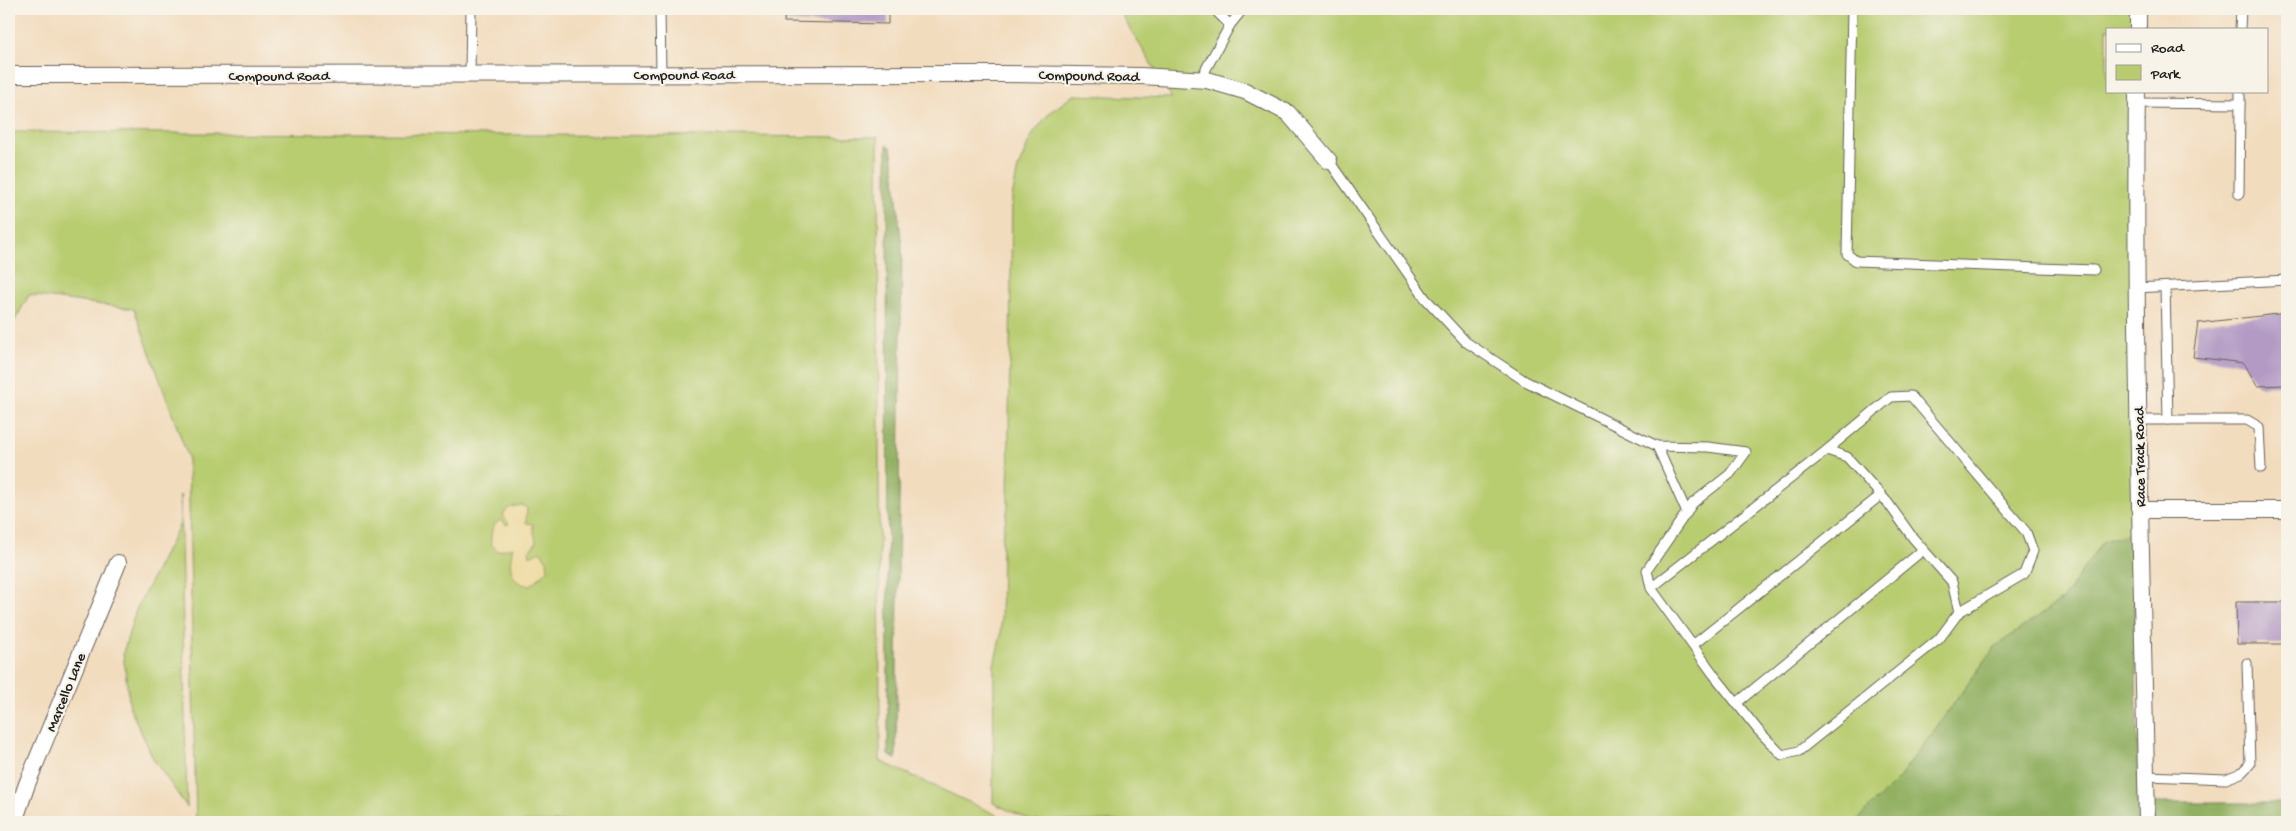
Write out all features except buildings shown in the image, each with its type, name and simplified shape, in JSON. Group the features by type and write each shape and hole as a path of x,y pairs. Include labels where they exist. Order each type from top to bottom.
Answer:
{"street":[{"path":"2138,9 2138,28"},
{"name":"Compound Road","path":"9,75 1002,74 1141,76 1200,80 1245,90 1288,113 1330,161"},
{"name":"Race Track Road","path":"2137,97 2137,420 2147,822"},
{"path":"2140,510 2287,510"},
{"name":"Marcello Lane","path":"14,822 27,784 118,563"}],"lane":[{"path":"470,74 471,9"},
{"path":"660,9 661,74"},
{"path":"1214,9 1230,25"},
{"path":"1200,80 1230,25 1243,9"},
{"path":"1852,9 1847,254 1856,261 2094,270"},
{"path":"2240,28 2241,9"},
{"path":"2239,194 2240,92"},
{"path":"2137,97 2240,104"},
{"path":"1330,161 1425,298 1466,342 1525,381 1658,446 1708,446 1746,452 1730,474 1693,503 1647,570 1651,588 1758,730 1782,755 1799,751 1939,639 1959,612 2024,574 2033,551 2026,532 1911,396 1891,397 1827,450 1651,588"},
{"path":"2136,288 2287,280"},
{"path":"2165,287 2168,420"},
{"path":"2137,420 2247,420 2259,427 2260,468"},
{"path":"1658,446 1687,512"},
{"path":"1827,450 1847,457 1881,495 1923,550 1952,582 1959,612"},
{"path":"1693,645 1881,495"},
{"path":"1738,702 1923,550"},
{"path":"2146,776 2226,779 2242,773 2250,764 2247,663"}],"green space":[{"path":"1118,9 2138,9 2137,28 2106,28 2106,92 2137,92 2133,532 2102,542 2063,599 1995,647 1900,777 1855,822 1032,821 993,803 994,665 1001,635 1002,538 1008,507 1012,198 1018,168 1031,137 1049,113 1074,95 1172,98"},
{"path":"9,132 878,137 880,761 1012,822 196,822 188,457 134,309 29,295 9,331"},
{"path":"887,145 891,148 893,160 902,245 896,759 888,755"},
{"path":"180,495 187,807 154,760 130,708 123,653 136,610 180,524"},
{"path":"2133,532 2139,803 2287,803 2287,822 1855,822 1900,777 1995,647 2063,599 2102,542"}],"sand":[{"path":"521,505 527,508 526,523 533,524 536,543 529,551 530,556 540,551 547,560 548,570 530,586 517,581 513,576 511,559 513,547 498,551 491,544 491,533 496,524 501,520 506,525 509,524 503,516 504,513 510,508"}]}
